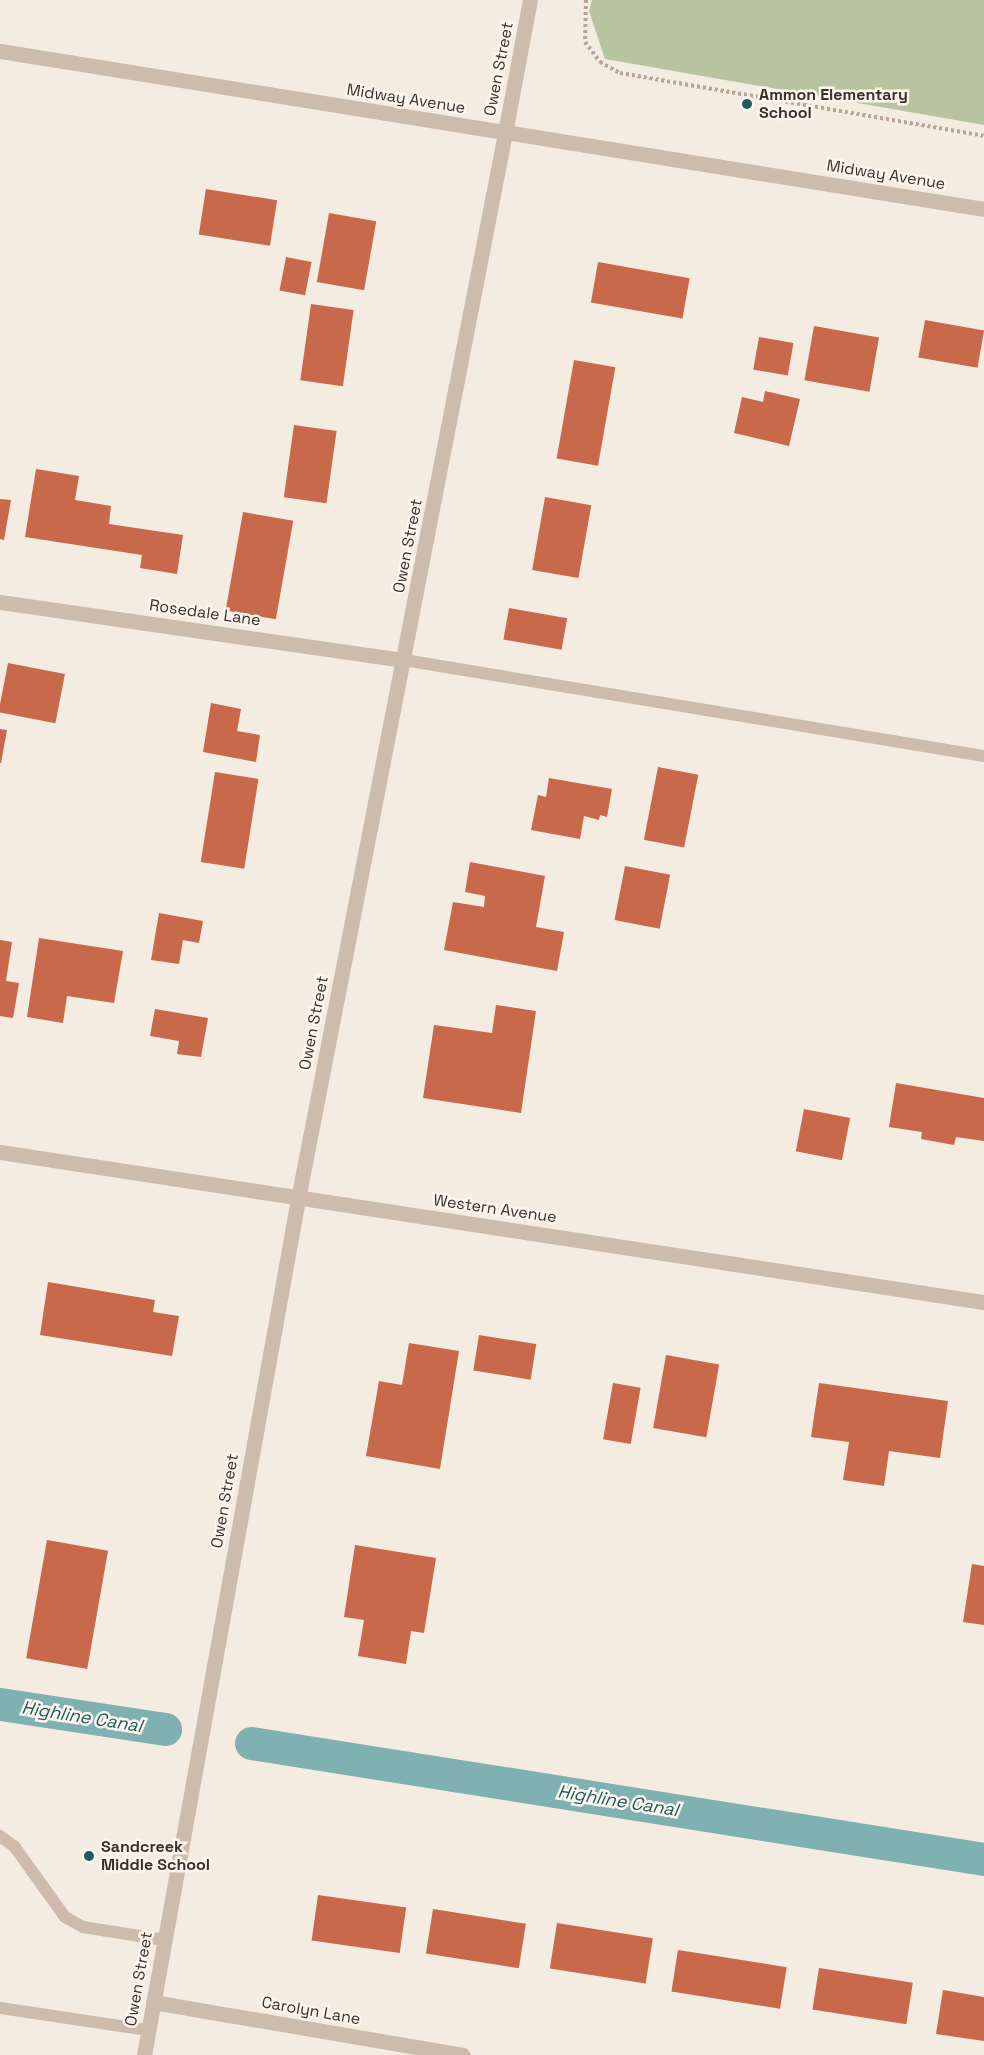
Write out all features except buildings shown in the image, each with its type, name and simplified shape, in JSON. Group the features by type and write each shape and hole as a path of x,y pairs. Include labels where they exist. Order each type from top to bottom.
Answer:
{"street":[{"name":"Owen Street","path":"144,2055 298,1199 530,0"},
{"name":"Midway Avenue","path":"0,51 984,208"},
{"name":"Rosedale Lane","path":"0,602 404,660"},
{"name":"Western Avenue","path":"0,1152 984,1302"},
{"name":"Carolyn Lane","path":"153,2002 463,2055"}],"lane":[{"path":"404,660 984,756"},
{"path":"0,1836 14,1846 65,1917 83,1927 164,1940"},
{"path":"0,2008 148,2030"}],"path":[{"path":"586,0 585,42 600,62 620,73 984,136"}],"green space":[{"path":"592,0 984,0 984,125 605,59 589,11"}],"waterway":[{"name":"Highline Canal","path":"0,1704 165,1729"},
{"name":"Highline Canal","path":"251,1743 984,1859"}],"place":[{"name":"Ammon Elementary School","path":"747,104"},
{"name":"Sandcreek Middle School","path":"89,1856"}]}
